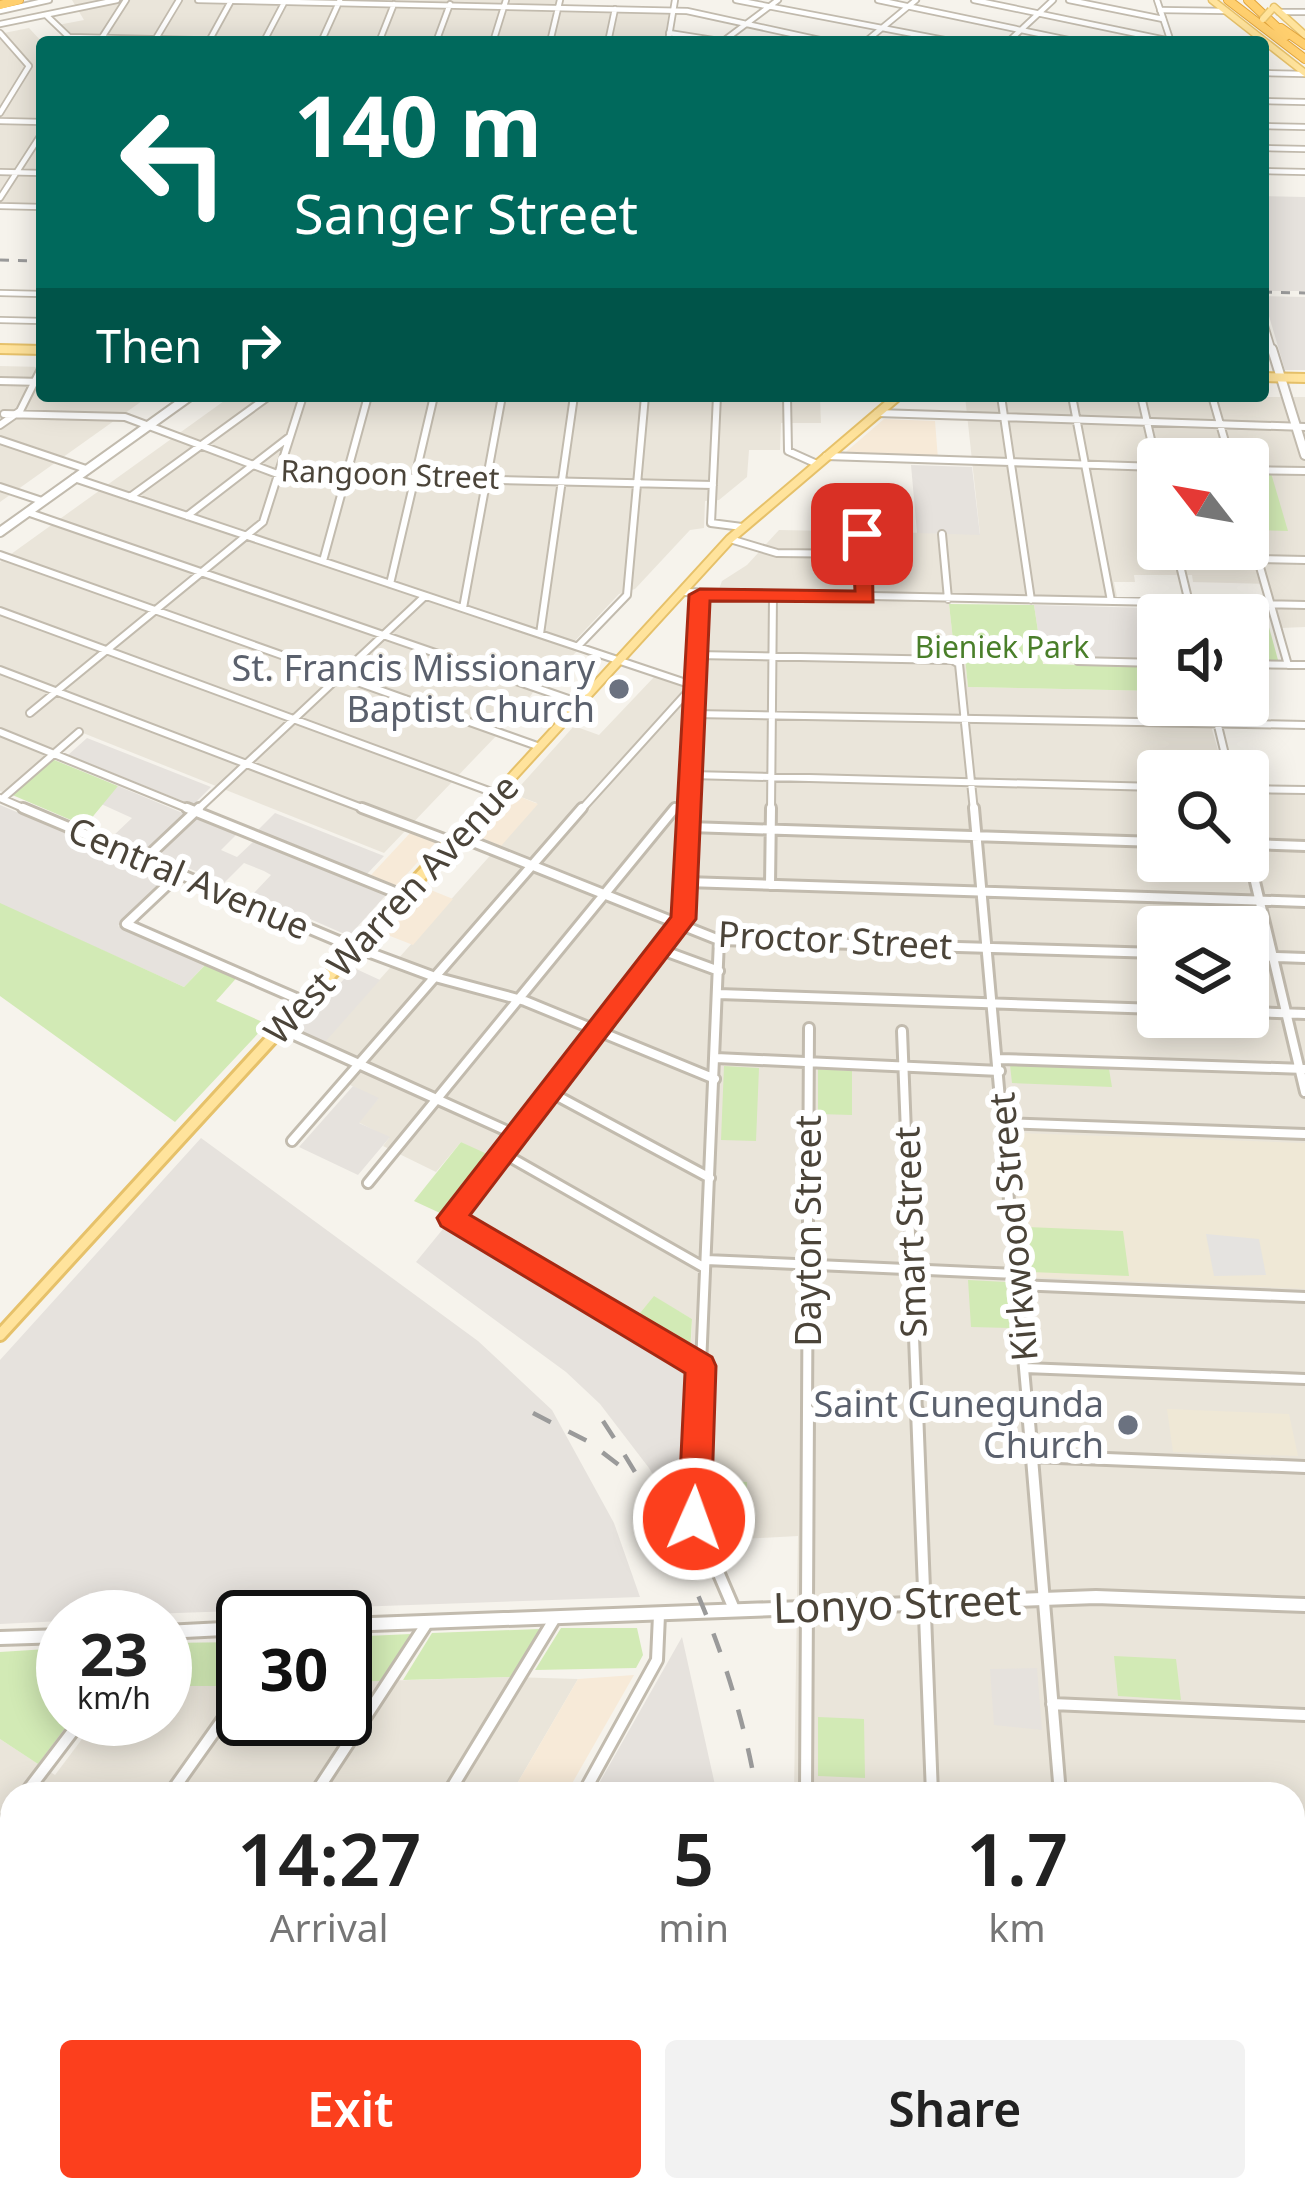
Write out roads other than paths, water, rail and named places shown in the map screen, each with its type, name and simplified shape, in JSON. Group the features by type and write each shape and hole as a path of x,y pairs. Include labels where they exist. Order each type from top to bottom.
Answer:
{"highway":[{"path":"0,7 19,0"},
{"path":"1228,0 1305,52"},
{"path":"1248,0 1305,52"}],"main road":[{"path":"1212,0 1257,36"},
{"path":"1248,36 1276,7 1305,35"},
{"path":"1269,47 1305,74"},
{"path":"0,350 36,350"},
{"path":"1269,377 1305,378"},
{"name":"West Warren Avenue","path":"0,1335 730,539 891,402"}],"street":[{"path":"36,121 0,117 29,66 0,28 117,0"},
{"path":"103,36 126,0"},
{"path":"158,36 179,0"},
{"path":"198,0 505,3 673,11 802,36"},
{"path":"212,36 232,0"},
{"path":"551,36 560,0"},
{"path":"669,36 675,0"},
{"path":"736,0 924,36"},
{"path":"731,36 778,0"},
{"path":"878,0 1050,36"},
{"path":"872,36 916,0"},
{"path":"974,0 1146,36"},
{"path":"1014,36 1053,0"},
{"path":"1069,0 1163,20"},
{"path":"1157,0 1168,36"},
{"path":"0,7 46,1 54,13"},
{"path":"267,36 285,1"},
{"path":"324,36 339,1"},
{"path":"381,36 395,2"},
{"path":"438,36 450,3"},
{"path":"495,36 505,3"},
{"path":"1276,7 1305,12"},
{"path":"609,36 615,9"},
{"path":"1160,10 1226,11"},
{"path":"46,15 64,33 79,36"},
{"path":"882,28 914,36"},
{"path":"669,33 687,36"},
{"path":"1269,73 1305,74"},
{"path":"1269,101 1305,102"},
{"path":"1269,126 1305,127"},
{"path":"36,142 0,202 36,206"},
{"path":"1269,148 1305,149"},
{"path":"1269,171 1305,172"},
{"path":"0,172 36,173"},
{"path":"0,293 36,294"},
{"path":"0,320 36,321"},
{"path":"1269,339 1305,455"},
{"path":"0,381 36,382"},
{"path":"0,425 17,414 36,385"},
{"path":"0,532 181,402"},
{"path":"130,497 261,402"},
{"path":"30,713 262,522 301,402"},
{"path":"323,561 366,402"},
{"path":"390,584 433,402"},
{"path":"463,608 501,402"},
{"path":"540,634 573,402"},
{"path":"578,646 627,595 644,402"},
{"path":"716,402 711,523 742,527"},
{"path":"787,402 788,451 818,464"},
{"path":"1002,402 1030,600"},
{"path":"1073,402 1111,602"},
{"path":"1142,402 1151,438"},
{"path":"1214,402 1224,438"},
{"path":"878,413 1300,427"},
{"name":"Rangoon Street","path":"4,414 125,417 278,475 712,485"},
{"path":"187,516 289,437"},
{"path":"0,440 86,469"},
{"path":"826,456 1137,467"},
{"path":"1269,470 1305,471"},
{"path":"74,478 695,686"},
{"path":"0,487 42,501"},
{"path":"28,512 580,703"},
{"path":"942,533 948,599"},
{"path":"862,534 866,597"},
{"path":"730,539 777,553 863,554"},
{"path":"0,555 539,747"},
{"path":"1269,559 1305,560"},
{"path":"1261,570 1288,665"},
{"path":"682,592 1137,602"},
{"path":"700,595 683,919 452,1218 701,1366"},
{"path":"145,860 425,596"},
{"path":"770,885 773,596"},
{"path":"1270,604 1305,605"},
{"path":"0,611 497,794"},
{"path":"696,655 772,657"},
{"name":"Kirkwood Street","path":"772,657 956,661 999,1058 1059,1782"},
{"path":"1078,662 1137,663"},
{"path":"1269,665 1305,665"},
{"name":"Proctor Street","path":"0,670 532,865 719,940 1137,952"},
{"path":"292,1141 684,691 695,686"},
{"path":"694,714 1137,722"},
{"path":"1269,725 1305,725"},
{"path":"0,732 404,895"},
{"path":"1,799 79,732"},
{"path":"691,775 1137,787"},
{"path":"1269,789 1305,790"},
{"name":"Central Avenue","path":"1,799 356,947 434,977 518,999 715,1079"},
{"path":"368,1184 679,803 690,800"},
{"path":"689,827 1137,841"},
{"path":"1269,847 1305,846"},
{"path":"179,874 126,923 305,1002"},
{"path":"686,882 1305,902"},
{"path":"1256,882 1305,1092"},
{"path":"719,940 694,1519 734,1609"},
{"path":"658,948 719,971"},
{"path":"1269,957 1305,958"},
{"path":"718,994 1137,1008"},
{"path":"1269,1013 1305,1014"},
{"name":"Dayton Street","path":"806,1782 809,1028"},
{"path":"281,1029 514,1135"},
{"name":"Smart Street","path":"902,1030 932,1782"},
{"path":"716,1058 1000,1071"},
{"path":"999,1058 1302,1068"},
{"path":"548,1091 710,1178"},
{"path":"1004,1123 1305,1134"},
{"path":"500,1152 706,1264 911,1269 1305,1297"},
{"path":"1024,1368 1305,1379"},
{"path":"1033,1456 1305,1467"},
{"name":"Lonyo Street","path":"372,1624 658,1615 924,1596 1305,1605"},
{"path":"590,1782 657,1660 658,1615"},
{"path":"455,1782 555,1618"},
{"path":"323,1782 427,1624"},
{"path":"0,1638 36,1637"},
{"path":"1052,1704 1305,1715"},
{"path":"179,1782 216,1729"},
{"path":"34,1782 61,1746"}],"railway":[{"path":"0,260 36,261"},
{"path":"1269,292 1305,293"},
{"path":"533,1413 589,1442 624,1469"},
{"path":"603,1421 656,1509 700,1600 734,1694 755,1782"}],"place":[{"name":"St. Francis Missionary Baptist Church","path":"619,689"},
{"name":"Saint Cunegunda Church","path":"1128,1425"}],"park label":[{"name":"Bieniek Park","path":"1002,648"}]}
